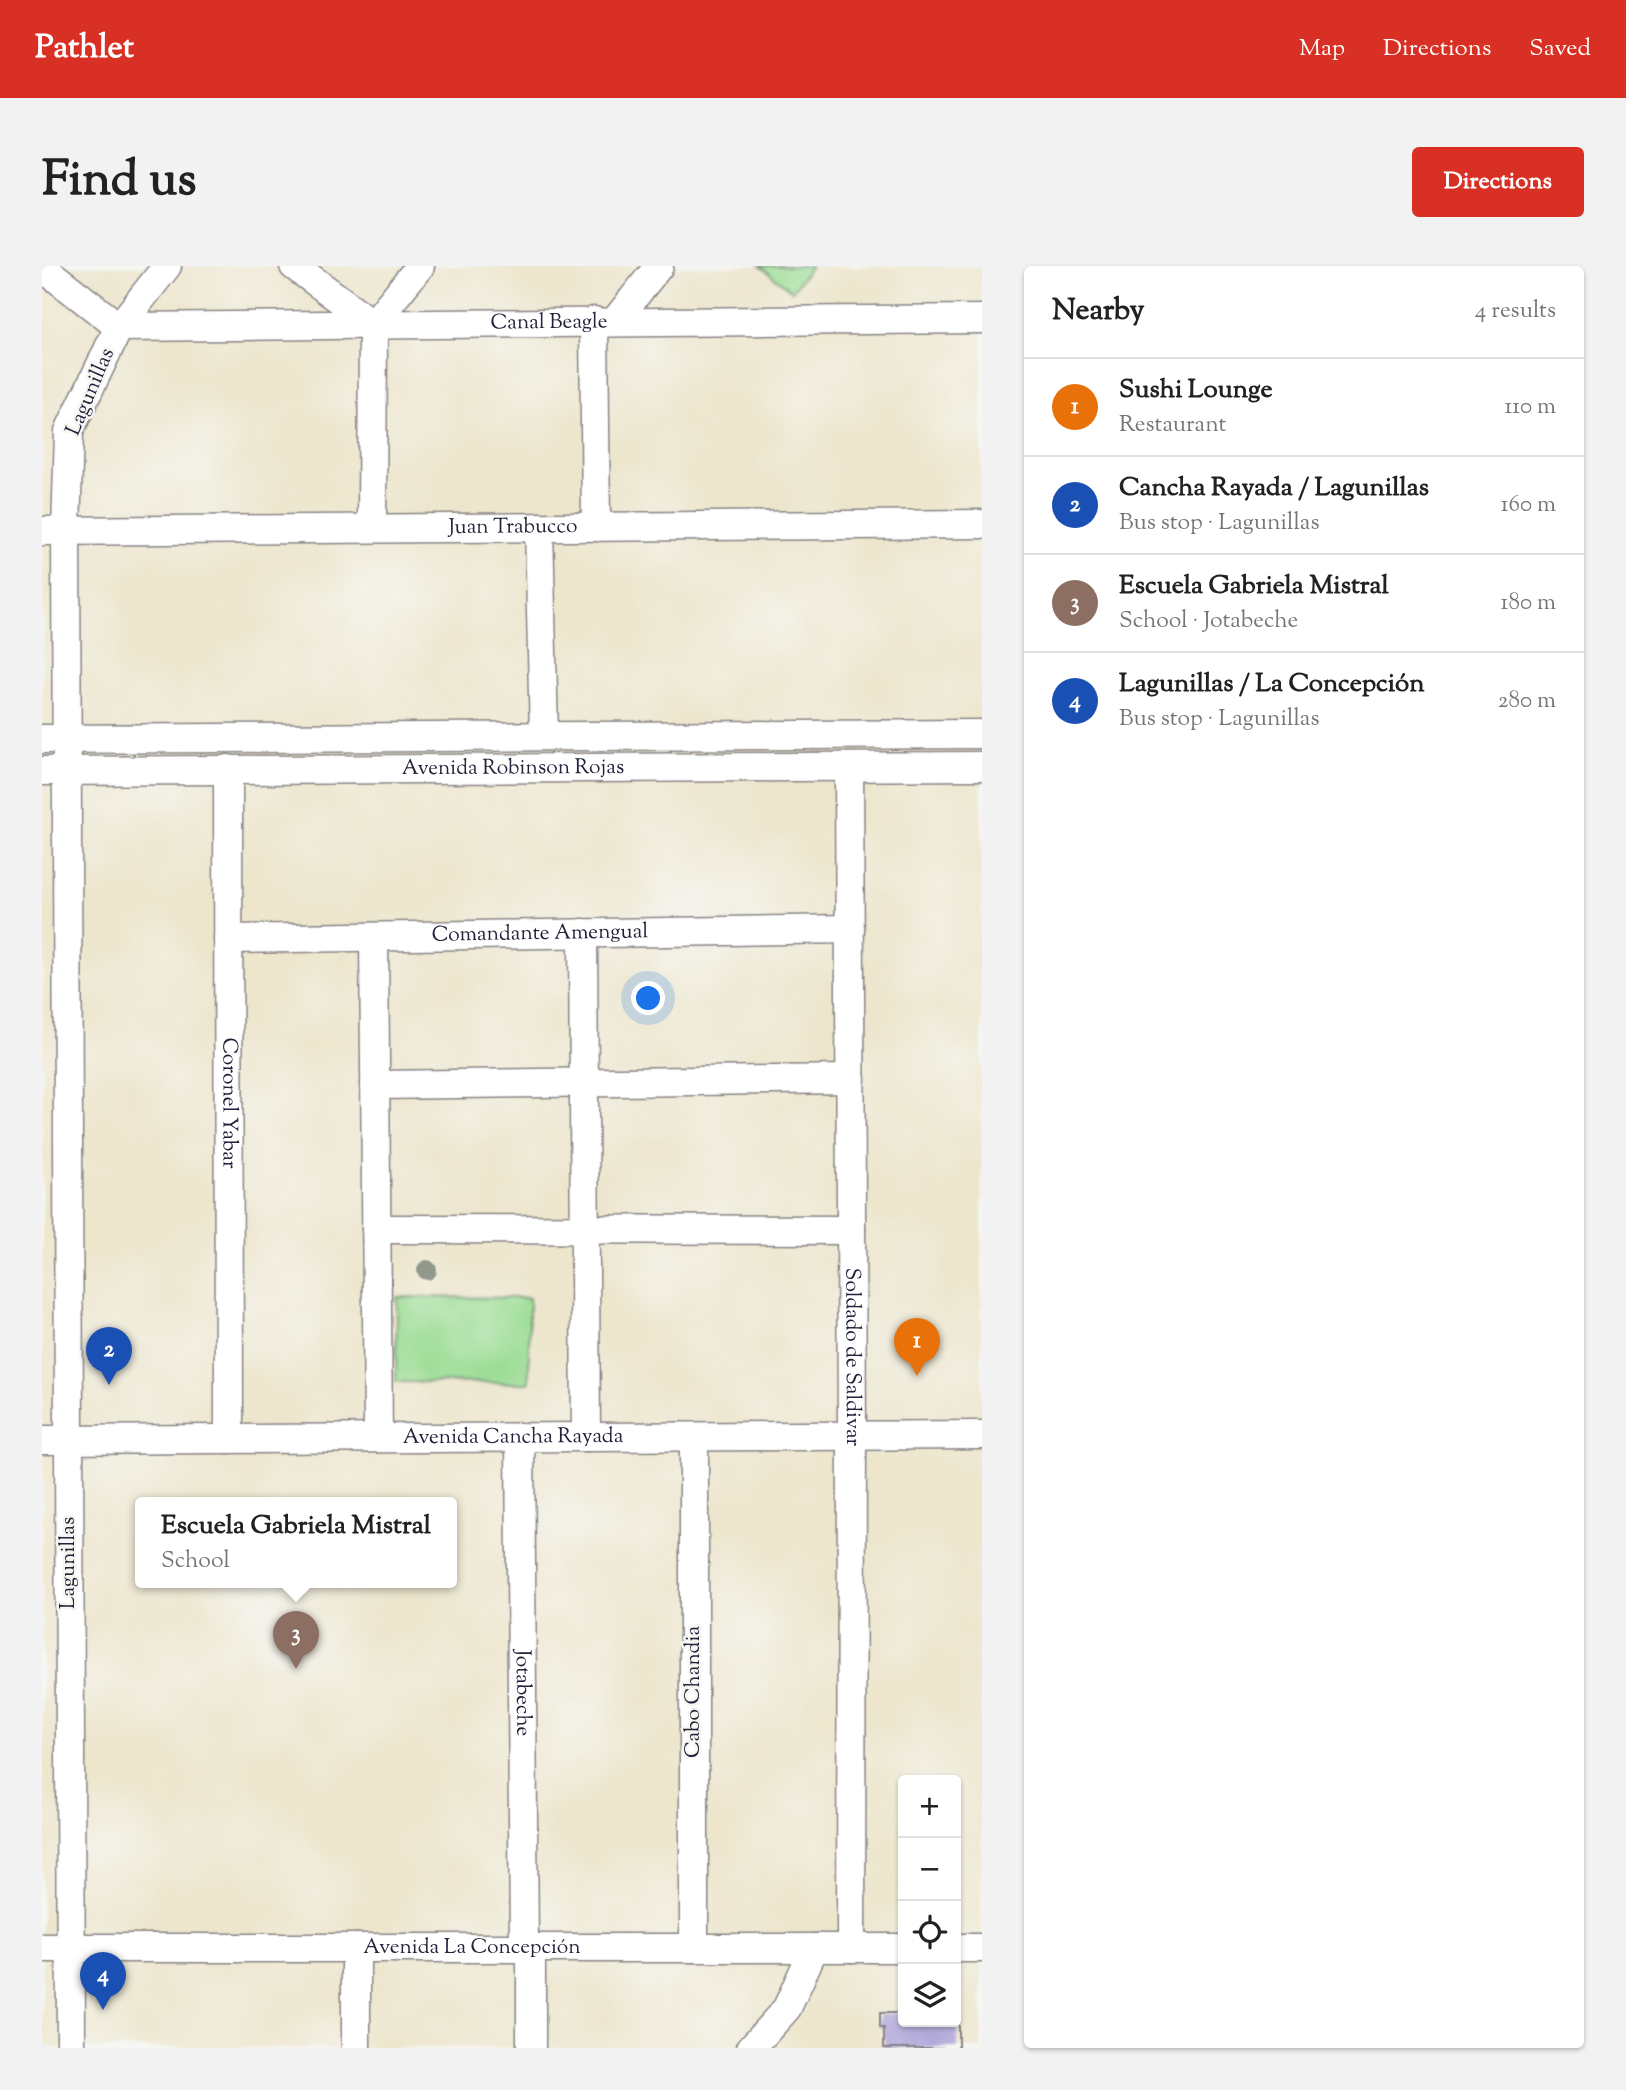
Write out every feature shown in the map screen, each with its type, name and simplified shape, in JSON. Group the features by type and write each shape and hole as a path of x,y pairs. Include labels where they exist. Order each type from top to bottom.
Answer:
{"street":[{"name":"Lagunillas","path":"71,2048 55,1440 54,531 69,431 119,327 167,266"},
{"path":"294,266 373,324"},
{"path":"372,528 373,324 420,266"},
{"path":"596,527 605,321 659,266"},
{"path":"42,267 119,327"},
{"name":"Canal Beagle","path":"119,327 982,319"},
{"name":"Juan Trabucco","path":"54,531 982,524"},
{"path":"539,527 544,736"},
{"name":"Avenida Robinson Rojas","path":"54,738 982,734"},
{"name":"Soldado de Saldivar","path":"849,766 851,1948"},
{"name":"Avenida Robinson Rojas","path":"54,770 982,766"},
{"name":"Coronel Yabar","path":"228,769 229,1439"},
{"name":"Comandante Amengual","path":"228,939 850,929"},
{"path":"583,933 586,1437"},
{"path":"374,937 378,1438"},
{"path":"375,1085 851,1079"},
{"path":"376,1230 851,1230"},
{"name":"Avenida Cancha Rayada","path":"55,1440 982,1435"},
{"name":"Jotabeche","path":"520,1437 527,1948 531,2048"},
{"name":"Cabo Chandia","path":"694,1437 694,1948"},
{"name":"Avenida La Concepción","path":"42,1948 898,1948"},
{"path":"356,1948 356,2048"},
{"path":"751,2048 787,2008 814,1948"},
{"path":"961,1948 982,1948"}],"green space":[{"path":"760,266 811,266 792,291"},
{"path":"397,1297 529,1298 529,1383 396,1382"}],"building":[{"path":"880,2013 898,2013 898,2027 958,2027 958,2048 884,2048 884,2028 880,2028"}],"place":[{"name":"Sushi Lounge","path":"917,1376"},
{"name":"Cancha Rayada / Lagunillas","path":"109,1385"},
{"name":"Escuela Gabriela Mistral","path":"296,1669"},
{"name":"Lagunillas / La Concepción","path":"103,2010"}]}
